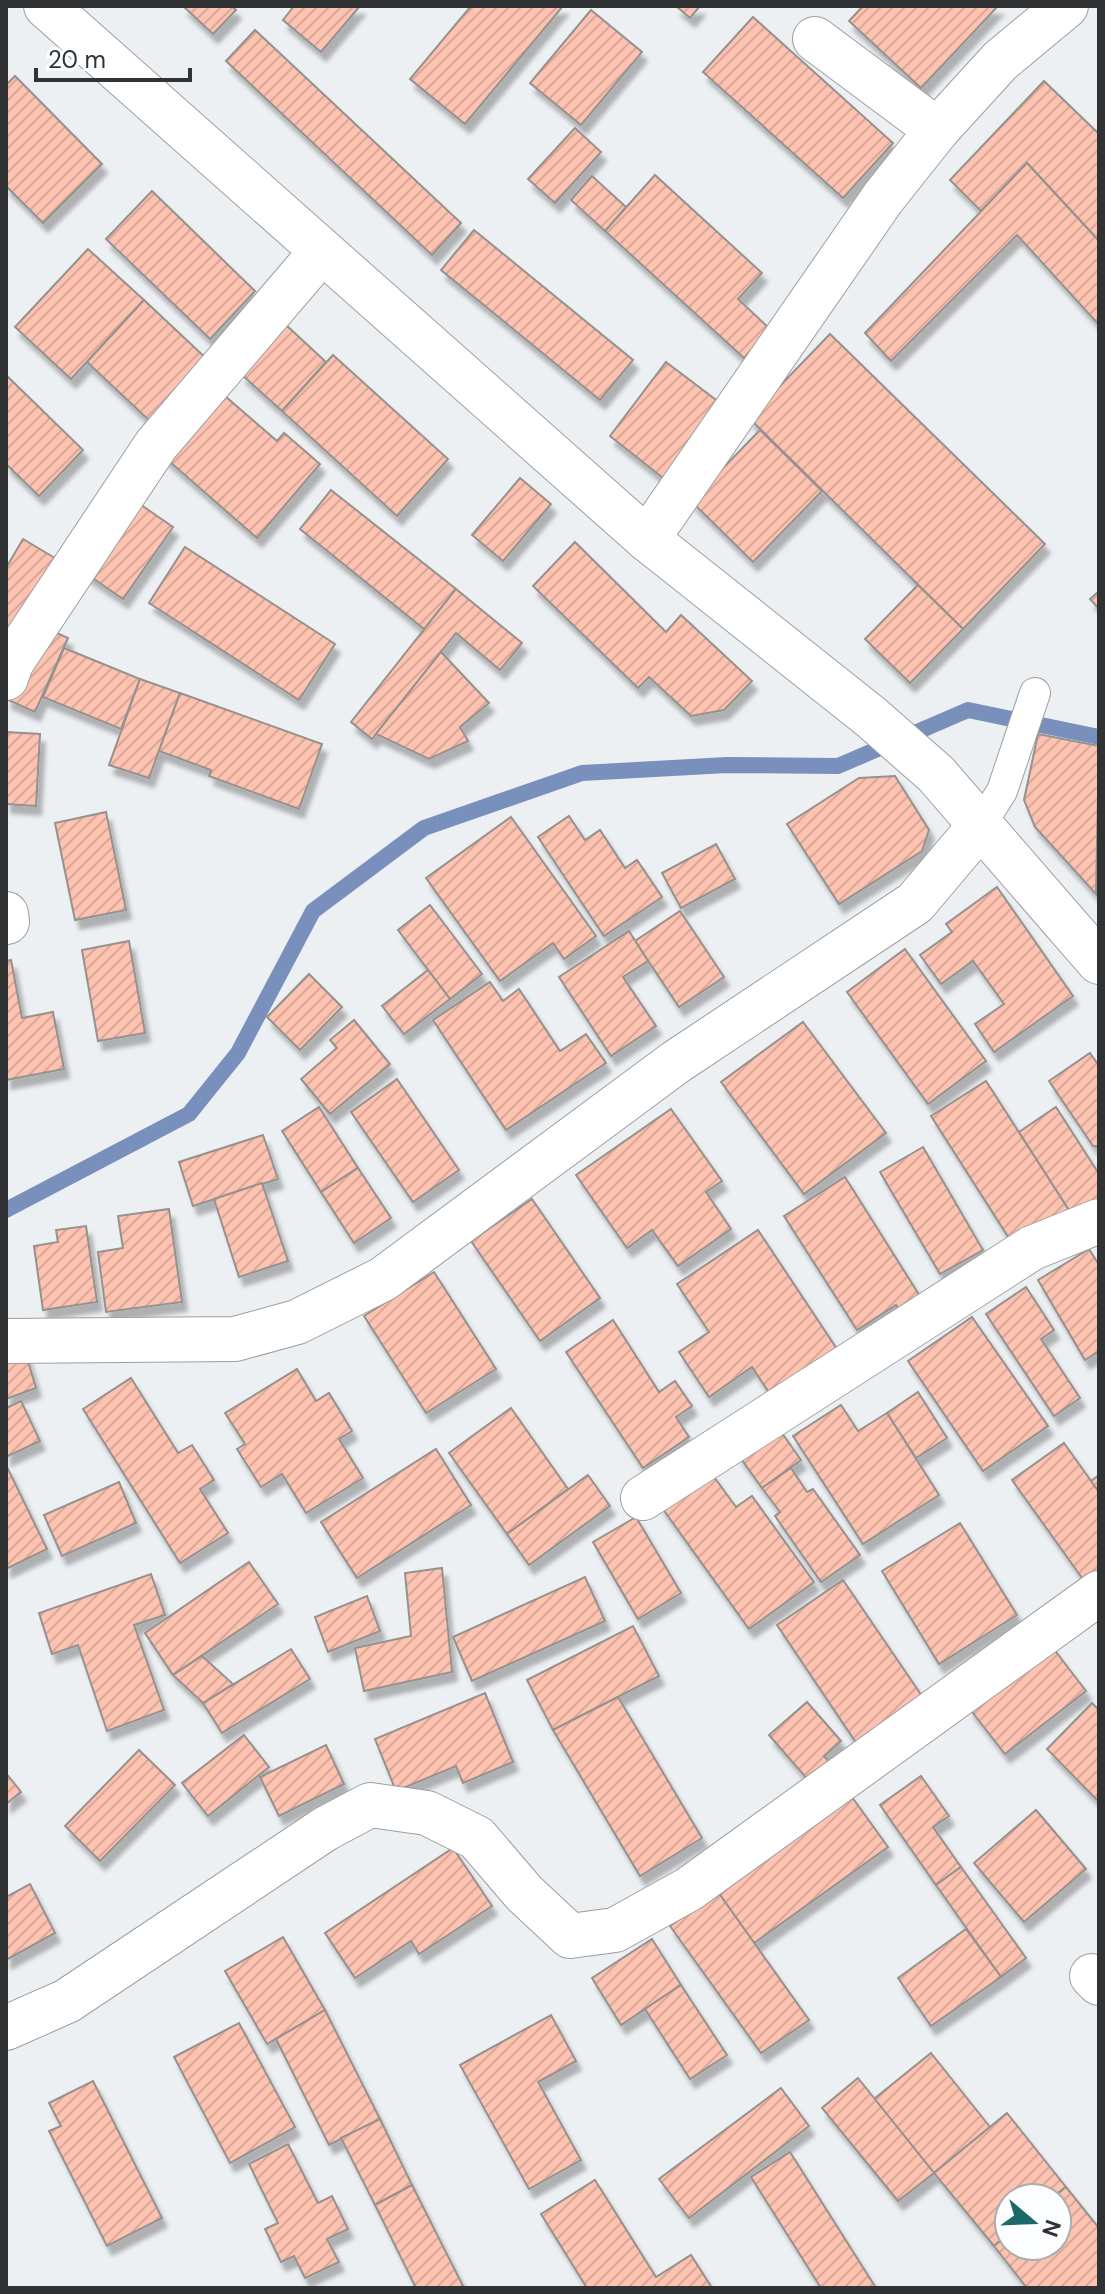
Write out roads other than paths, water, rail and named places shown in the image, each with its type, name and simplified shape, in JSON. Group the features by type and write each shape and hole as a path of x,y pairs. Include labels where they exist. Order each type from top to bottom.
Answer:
{"street":[{"path":"46,6 647,539 871,717 936,774 1095,951"},
{"path":"647,539 883,198 937,130 1000,61 1066,6"},
{"path":"815,39 937,130"},
{"path":"6,678 11,663 49,603 156,445 322,251"},
{"path":"6,1341 235,1339 297,1322 383,1279 676,1062 915,903 980,826"},
{"path":"6,914 7,922"},
{"path":"643,1498 1032,1248 1099,1221"},
{"path":"6,2028 67,2001 325,1829 370,1805 427,1813 477,1838 524,1893 570,1936 615,1930 689,1889 1099,1593"}],"lane":[{"path":"980,826 1002,791 1035,693"}],"waterway":[{"path":"6,1210 189,1114 238,1053 313,911 424,828 582,773 727,765 838,766 968,710 1099,737"}]}
